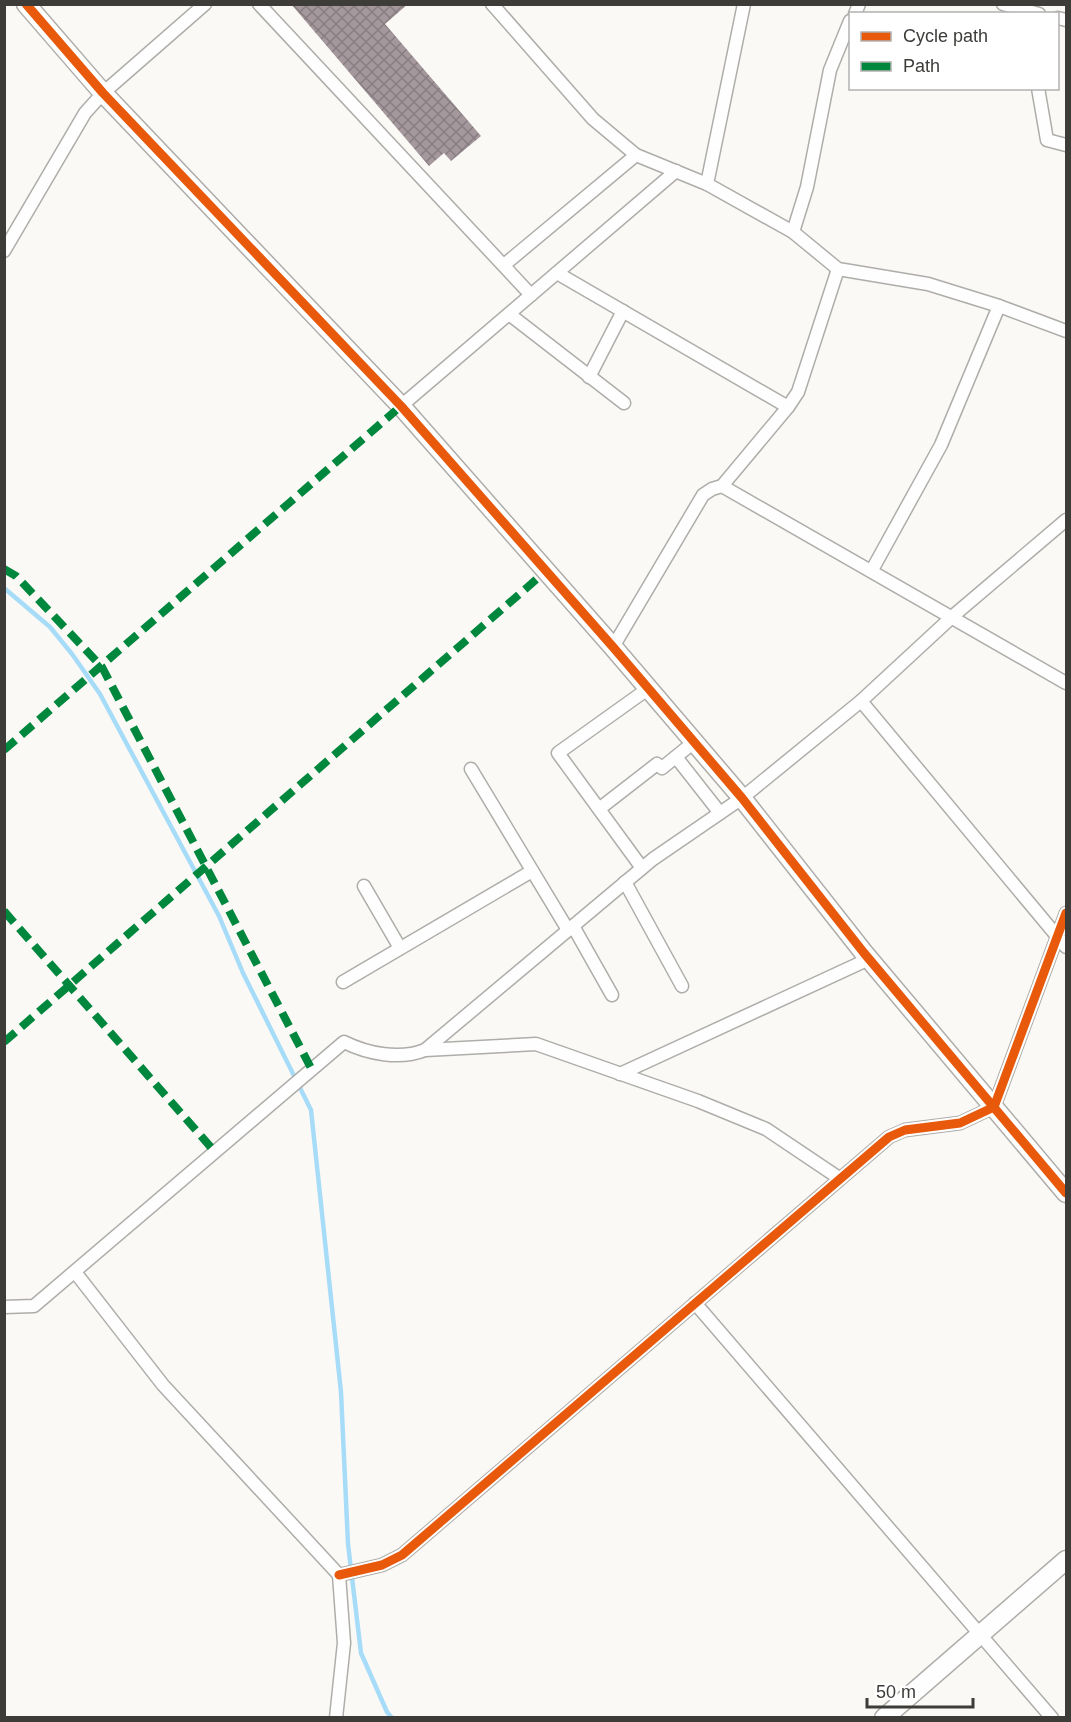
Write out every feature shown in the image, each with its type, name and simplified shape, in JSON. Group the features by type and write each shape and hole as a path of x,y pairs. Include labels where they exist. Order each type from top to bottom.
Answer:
{"street":[{"path":"26,4 103,93 401,406 613,646 742,798 869,959 1066,1193"},
{"path":"4,251 85,113 103,93 205,4"},
{"path":"259,4 531,295"},
{"path":"492,4 592,119 636,155 706,184 792,232 838,269 928,284 999,306 1066,331"},
{"path":"706,184 744,4"},
{"path":"1003,4 1033,12"},
{"path":"792,232 807,187 830,70 849,23"},
{"path":"1038,90 1047,140 1066,145"},
{"path":"504,265 636,155"},
{"path":"401,406 676,171"},
{"path":"613,646 703,495 722,486 798,392 838,269"},
{"path":"557,273 788,407"},
{"path":"872,570 941,445 999,306"},
{"path":"589,376 623,311"},
{"path":"508,314 624,403"},
{"path":"722,486 953,616 1066,683"},
{"path":"4,1307 34,1306 344,1042 357,1048 392,1055 415,1054 425,1050 642,868 742,798 861,701 953,616 1066,520"},
{"path":"642,868 558,753 648,688"},
{"path":"861,701 1066,947"},
{"path":"599,809 657,764 662,768 694,742"},
{"path":"676,757 720,813"},
{"path":"471,769 532,871 571,928 612,995"},
{"path":"343,982 532,871"},
{"path":"625,882 682,986"},
{"path":"364,886 400,948"},
{"path":"341,1575 382,1565 402,1555 889,1137 905,1130 960,1123 994,1107 1066,913"},
{"path":"620,1074 869,959"},
{"path":"425,1050 536,1044 698,1101 766,1129 839,1178"},
{"path":"75,1272 163,1385 341,1575 344,1643 336,1718"},
{"path":"695,1303 1052,1718"},
{"path":"884,1718 1066,1560"}],"building":[{"path":"291,4 408,4 385,24 481,136 451,161 444,153 429,166"}],"waterway":[{"path":"4,588 50,627 100,694 219,916 243,973 311,1110 341,1392 348,1544 361,1653 387,1712 392,1718"}],"marked path":[{"path":"4,750 401,406"},
{"path":"4,569 16,576 102,667 311,1068"},
{"path":"4,1042 546,571"},
{"path":"4,911 215,1152"}],"cycle path":[{"path":"26,4 103,93 401,406 613,647 742,798 864,953 1066,1193"},
{"path":"339,1575 382,1565 402,1555 889,1137 905,1130 960,1123 994,1107 1066,913"}]}
